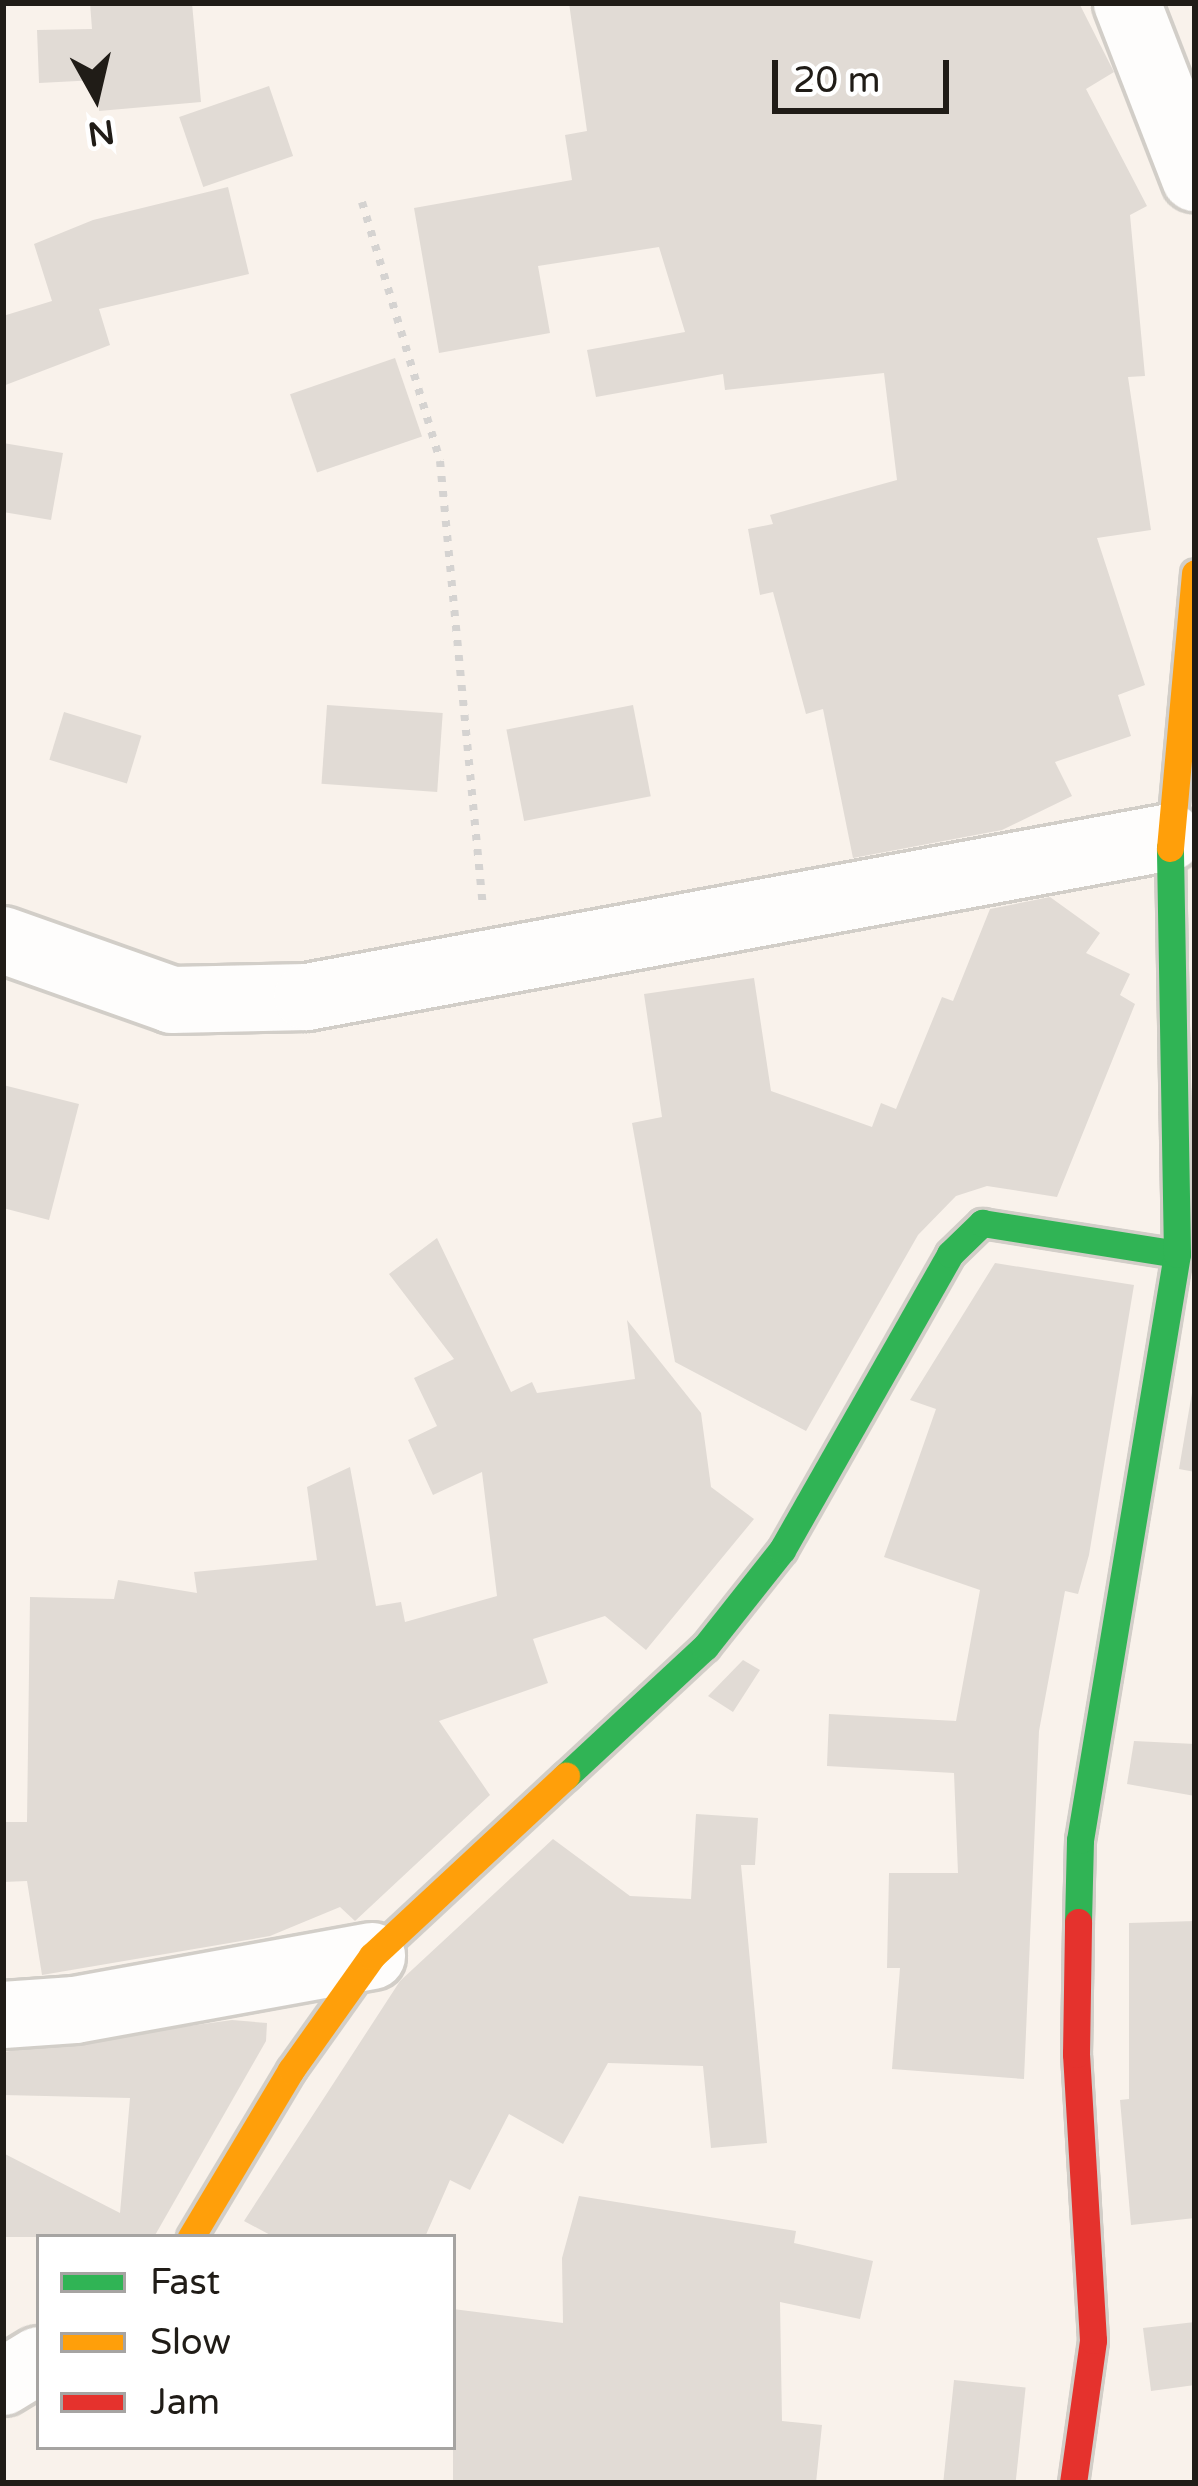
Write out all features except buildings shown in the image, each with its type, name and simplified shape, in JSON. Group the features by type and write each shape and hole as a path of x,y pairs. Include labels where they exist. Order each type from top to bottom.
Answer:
{"street":[{"path":"1127,3 1195,178"},
{"path":"1073,2483 1093,2340 1076,2054 1080,1840 1177,1254 1170,836 1195,573"},
{"path":"3,940 172,1000 308,997 1170,836"},
{"path":"193,2234 291,2070 372,1956 704,1647 782,1550 950,1254 982,1223 1177,1254"},
{"path":"3,2014 75,2010 372,1956"},
{"path":"3,2382 36,2362"}],"path":[{"path":"362,202 440,461 488,960"}],"traffic: fast":[{"path":"1078,1922 1080,1840 1177,1254 1170,848"},
{"path":"566,1776 705,1647 782,1550 950,1254 982,1223 1177,1254"}],"traffic: slow":[{"path":"1170,848 1195,573"},
{"path":"193,2234 291,2070 372,1956 566,1776"}],"traffic: jam":[{"path":"1073,2483 1093,2340 1076,2054 1078,1922"}]}
